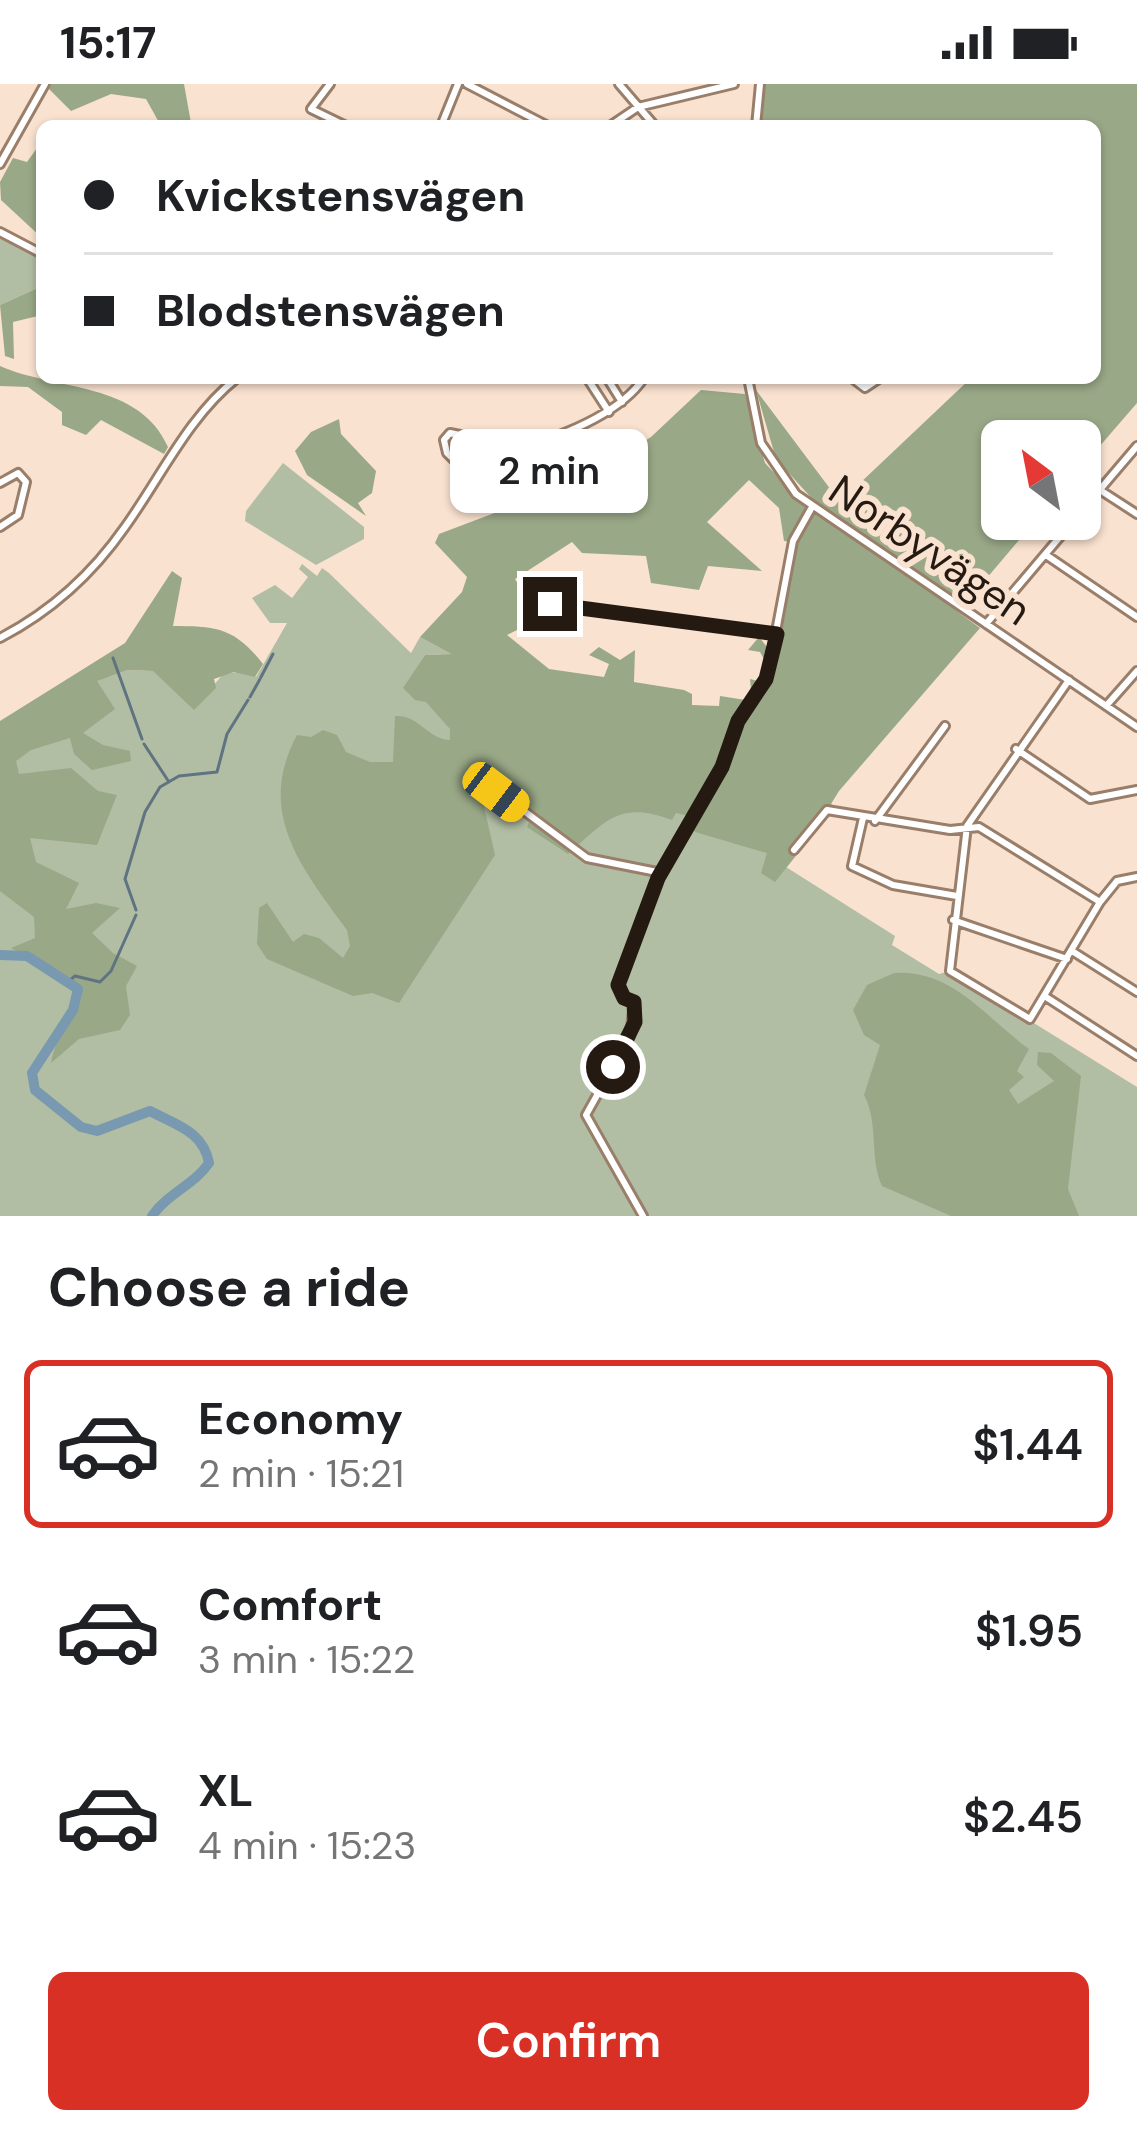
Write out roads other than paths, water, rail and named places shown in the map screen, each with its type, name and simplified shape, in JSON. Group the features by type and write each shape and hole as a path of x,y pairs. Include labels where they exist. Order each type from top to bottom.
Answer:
{"street":[{"path":"0,164 45,84"},
{"path":"330,84 311,109 334,120"},
{"path":"444,120 458,84"},
{"path":"467,84 536,120"},
{"path":"619,84 650,120"},
{"path":"618,120 638,106 734,84"},
{"path":"757,120 760,84"},
{"path":"0,232 36,251"},
{"path":"0,638 57,601 89,570 122,532 192,426 231,384"},
{"path":"590,384 609,412"},
{"path":"611,384 622,402"},
{"path":"476,459 455,433 444,440 446,454 458,464 476,459 566,434 609,412 638,384"},
{"name":"Norbyvägen","path":"749,384 760,442 782,479 812,507 1137,727"},
{"path":"1101,488 1137,446"},
{"path":"0,482 18,472 26,482 18,514 0,526"},
{"path":"1101,490 1137,514"},
{"path":"643,1216 586,1115 635,1022 634,1002 624,998 618,985 662,873 722,767 738,721 766,679 793,541 812,507"},
{"path":"986,624 1057,540"},
{"path":"1045,554 1137,617"},
{"path":"580,608 569,624 552,625 542,615 550,604 777,634"},
{"path":"1106,706 1137,671"},
{"path":"1069,680 1016,749 967,826 950,971 1030,1019 1100,902 1117,881 1137,878"},
{"path":"875,821 946,726"},
{"path":"1016,749 1090,799 1137,790"},
{"path":"476,775 586,858 662,873"},
{"path":"794,850 827,810 950,830 979,827 1100,902"},
{"path":"863,818 852,866 892,885 957,896"},
{"path":"953,920 1070,955 1137,992"},
{"path":"1046,998 1137,1056"}],"waterway":[{"path":"261,677 273,654"},
{"path":"113,658 142,739"},
{"path":"250,697 260,679"},
{"path":"136,910 125,879 145,812 160,787 179,776 217,772 227,734 248,700"},
{"path":"144,744 169,782"},
{"path":"69,981 75,976 100,982 111,971 136,915"},
{"path":"0,955 27,956 78,989 73,1010 32,1073 35,1090 81,1127 97,1131 150,1111 201,1143 209,1163 152,1216"}]}
